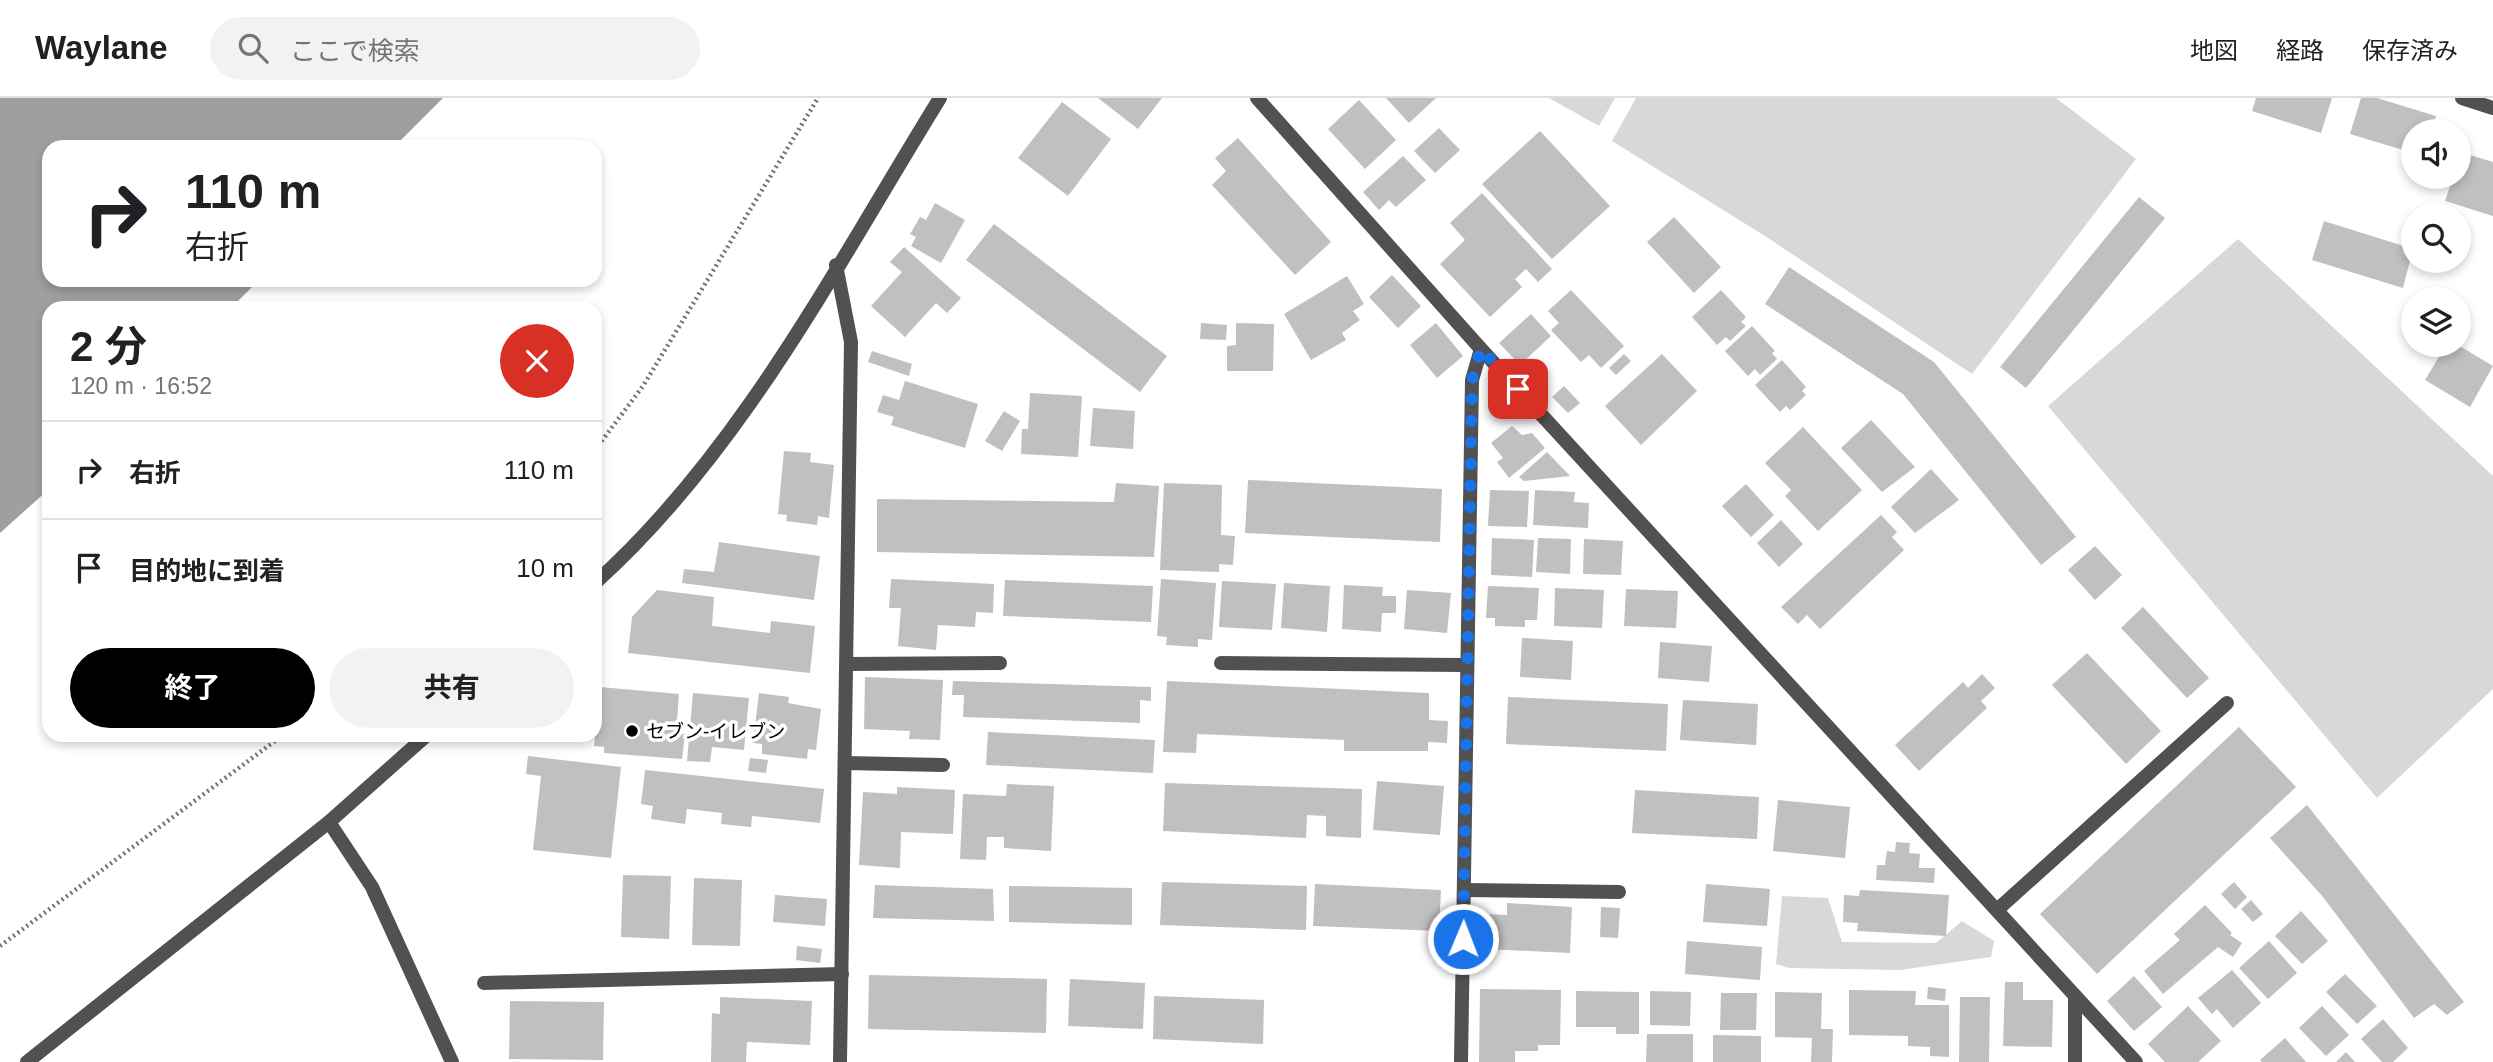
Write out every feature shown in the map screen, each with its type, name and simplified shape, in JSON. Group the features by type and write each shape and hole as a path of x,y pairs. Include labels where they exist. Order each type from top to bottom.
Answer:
{"street":[{"path":"602,575 706,464 779,361 940,98"},
{"path":"1257,98 1481,349 2136,1062"},
{"path":"2463,98 2493,107"},
{"path":"836,265 851,342 840,1062"},
{"path":"1461,1062 1465,665 1472,380 1481,349"},
{"path":"846,664 1000,663"},
{"path":"1221,663 1465,665"},
{"path":"1997,910 2227,703"},
{"path":"27,1062 329,821 419,742"},
{"path":"845,763 943,765"},
{"path":"329,821 372,887 452,1062"},
{"path":"1464,890 1619,892"},
{"path":"484,983 842,974"},
{"path":"2075,996 2075,1062"}],"path":[{"path":"602,441 643,386 818,98"},
{"path":"0,946 275,742"}],"shaded area":[{"path":"0,98 443,98 401,140 42,140 42,287 252,287 238,301 42,301 42,495 0,533"},
{"path":"1549,98 1615,98 1599,126"},
{"path":"1636,98 2056,98 2136,159 1972,374 1765,236 1612,141"},
{"path":"2238,239 2493,476 2493,689 2377,798 2048,406"},
{"path":"1782,896 1828,898 1842,942 1936,943 1962,921 1994,941 1991,957 1900,970 1789,968 1776,964"}],"building":[{"path":"1098,98 1162,98 1138,129"},
{"path":"1386,98 1436,98 1409,123"},
{"path":"2256,98 2332,98 2321,133 2252,111"},
{"path":"2361,98 2377,98 2436,116 2435,119 2401,119 2401,149 2350,134"},
{"path":"1359,100 1396,140 1365,169 1328,129"},
{"path":"1062,102 1111,139 1068,196 1018,158"},
{"path":"1439,128 1460,150 1435,173 1414,151"},
{"path":"1540,131 1610,206 1552,259 1482,184"},
{"path":"1238,138 1331,242 1295,275 1212,185 1226,171 1215,158"},
{"path":"2471,155 2493,162 2493,216 2471,209 2471,203 2445,201 2449,189 2471,189"},
{"path":"1403,156 1426,180 1396,207 1389,200 1379,210 1363,192"},
{"path":"1482,193 1552,269 1538,282 1526,269 1515,279 1522,287 1490,317 1440,264 1465,240 1450,223"},
{"path":"2139,197 2165,218 2026,388 2000,367"},
{"path":"935,203 965,220 941,263 911,246 916,237 910,234 920,217 926,220"},
{"path":"1674,217 1721,267 1694,293 1647,242"},
{"path":"2324,221 2401,245 2401,273 2407,273 2401,287 2312,260"},
{"path":"994,224 1167,356 1140,392 966,260"},
{"path":"904,247 961,298 947,313 936,303 905,337 871,306 902,272 890,262"},
{"path":"1789,267 1934,362 2076,537 2041,565 1903,394 1765,304"},
{"path":"1392,275 1421,306 1398,328 1369,297"},
{"path":"1347,276 1364,304 1353,311 1360,320 1342,333 1346,340 1311,360 1284,314"},
{"path":"1571,290 1624,346 1601,368 1589,355 1581,362 1551,330 1559,323 1548,311"},
{"path":"1721,290 1746,317 1741,322 1746,326 1730,341 1726,337 1717,345 1692,317"},
{"path":"1531,314 1551,336 1520,365 1499,343"},
{"path":"1201,323 1227,325 1226,340 1200,339"},
{"path":"1236,323 1274,324 1273,371 1227,371 1227,346 1236,345"},
{"path":"1436,323 1463,356 1437,378 1410,345"},
{"path":"1752,326 1775,351 1772,353 1777,359 1760,375 1755,369 1748,376 1725,351"},
{"path":"872,351 912,364 909,376 868,362"},
{"path":"2471,353 2493,366 2470,407 2425,380 2439,357 2471,357"},
{"path":"1624,354 1631,361 1616,375 1609,368"},
{"path":"1662,354 1697,391 1641,445 1605,406"},
{"path":"1782,360 1806,387 1802,391 1806,395 1790,410 1786,406 1780,412 1755,385"},
{"path":"905,381 978,404 965,448 891,425 894,417 877,412 883,395 899,400"},
{"path":"1564,386 1580,403 1568,413 1552,397"},
{"path":"1030,393 1082,396 1078,457 1021,454 1022,429 1028,429"},
{"path":"1093,408 1135,411 1133,449 1090,446"},
{"path":"1004,411 1020,421 1002,451 985,441"},
{"path":"1871,420 1915,467 1882,492 1841,448"},
{"path":"1512,426 1522,435 1532,433 1545,448 1509,478 1497,462 1503,458 1491,443"},
{"path":"1803,427 1862,490 1818,531 1785,496 1791,490 1765,463"},
{"path":"784,451 811,453 810,462 834,465 829,518 818,516 817,525 786,521 787,515 778,514"},
{"path":"1547,452 1570,476 1524,481 1519,477"},
{"path":"1931,469 1959,500 1915,533 1891,507"},
{"path":"1248,480 1442,489 1440,542 1245,533"},
{"path":"1116,483 1159,486 1154,557 877,552 877,499 1114,502"},
{"path":"1164,483 1222,485 1221,535 1235,536 1233,565 1219,564 1219,572 1160,570"},
{"path":"1746,484 1774,515 1751,537 1722,506"},
{"path":"1490,490 1529,491 1527,527 1488,526"},
{"path":"1535,490 1575,492 1574,502 1589,503 1588,528 1533,525"},
{"path":"1881,515 1897,532 1892,537 1904,550 1820,629 1807,615 1798,624 1781,607"},
{"path":"1781,520 1803,544 1779,567 1757,543"},
{"path":"1492,538 1534,540 1532,577 1491,575"},
{"path":"1538,538 1571,539 1570,574 1536,572"},
{"path":"1584,539 1623,541 1621,575 1583,574"},
{"path":"719,542 820,556 814,600 682,583 684,569 714,572"},
{"path":"2095,546 2122,575 2095,600 2068,570"},
{"path":"891,579 994,584 993,613 976,612 975,627 938,625 936,650 898,646 901,608 889,608"},
{"path":"1161,579 1216,583 1212,640 1198,639 1198,647 1166,645 1167,637 1157,636"},
{"path":"1005,580 1153,586 1151,622 1003,616"},
{"path":"1222,581 1276,584 1272,630 1219,627"},
{"path":"1284,583 1330,586 1327,632 1281,628"},
{"path":"1344,585 1383,587 1382,596 1396,596 1396,613 1382,613 1381,632 1342,629"},
{"path":"1488,586 1539,588 1537,620 1525,620 1525,627 1495,626 1495,618 1486,618"},
{"path":"1555,588 1604,590 1602,628 1554,626"},
{"path":"1626,589 1678,591 1676,628 1624,626"},
{"path":"657,590 714,597 712,626 770,633 771,621 815,626 810,673 628,653 632,617"},
{"path":"1407,590 1451,593 1447,633 1404,629"},
{"path":"2143,607 2209,678 2187,698 2121,628"},
{"path":"1522,638 1573,641 1571,680 1520,677"},
{"path":"1660,642 1712,646 1709,682 1658,678"},
{"path":"2087,653 2161,731 2126,764 2052,685"},
{"path":"1982,674 1995,688 1981,701 1987,708 1919,771 1895,745 1963,682 1968,688"},
{"path":"865,677 943,680 940,740 909,739 910,731 864,729"},
{"path":"953,681 1151,687 1151,701 1140,700 1140,723 963,717 964,695 952,695"},
{"path":"1167,681 1429,693 1429,720 1448,721 1447,743 1428,742 1428,751 1344,751 1344,740 1197,734 1196,753 1163,752"},
{"path":"602,687 679,694 676,733 685,734 682,759 604,753 604,747 594,746 594,742 602,742"},
{"path":"693,693 749,698 744,750 712,747 710,762 687,761"},
{"path":"759,693 789,697 788,703 821,709 816,750 808,749 807,759 762,754 762,744 753,743"},
{"path":"1508,697 1668,704 1666,751 1506,744"},
{"path":"1683,700 1758,704 1756,745 1680,740"},
{"path":"2239,727 2296,787 2097,974 2040,914"},
{"path":"988,732 1155,740 1153,773 986,765"},
{"path":"528,756 621,767 611,858 533,850 541,776 526,774"},
{"path":"750,758 768,760 766,773 748,771"},
{"path":"645,770 824,789 820,823 752,816 751,827 721,824 722,813 687,809 685,824 651,819 653,806 641,804"},
{"path":"1377,781 1444,786 1440,835 1373,830"},
{"path":"1165,783 1362,789 1361,838 1326,836 1326,816 1307,815 1306,838 1163,831"},
{"path":"1007,784 1054,786 1051,851 1004,848 1004,837 987,837 986,860 960,859 963,794 1006,796"},
{"path":"897,787 955,790 953,834 901,832 900,868 859,865 863,792 897,794"},
{"path":"1635,790 1759,797 1757,839 1632,833"},
{"path":"1778,800 1850,807 1845,858 1773,851"},
{"path":"2307,805 2464,1002 2447,1015 2434,1004 2414,1018 2323,897 2270,838"},
{"path":"1896,842 1910,843 1909,853 1920,854 1919,868 1935,868 1934,883 1876,880 1877,865 1885,865 1887,851 1895,852"},
{"path":"623,875 671,876 669,939 621,937"},
{"path":"694,878 742,880 740,946 692,945"},
{"path":"1162,882 1307,886 1306,930 1160,925"},
{"path":"2234,882 2247,897 2235,909 2221,894"},
{"path":"1315,884 1441,890 1439,931 1313,926"},
{"path":"1706,884 1770,889 1767,926 1703,922"},
{"path":"875,885 993,889 994,921 873,918"},
{"path":"1009,886 1132,888 1132,925 1009,922"},
{"path":"1860,890 1949,895 1946,936 1857,931 1858,923 1843,922 1844,895 1859,896"},
{"path":"775,895 827,899 825,926 773,922"},
{"path":"2251,900 2263,914 2253,922 2241,909"},
{"path":"1507,903 1572,907 1570,953 1485,949 1486,914 1507,915"},
{"path":"2205,905 2232,933 2230,935 2242,943 2233,957 2218,947 2163,994 2144,971 2180,940 2174,934"},
{"path":"1601,907 1620,908 1618,938 1600,937"},
{"path":"2301,911 2328,941 2302,964 2275,936"},
{"path":"1687,941 1762,947 1760,980 1685,974"},
{"path":"2269,941 2297,973 2268,999 2239,968"},
{"path":"797,946 822,949 820,963 796,960"},
{"path":"2232,970 2261,1003 2233,1028 2217,1009 2212,1014 2198,998"},
{"path":"2345,974 2377,1006 2357,1024 2326,992"},
{"path":"869,975 1047,979 1046,1033 868,1029"},
{"path":"2134,976 2162,1007 2134,1031 2107,1001"},
{"path":"1070,979 1145,983 1143,1029 1068,1026"},
{"path":"2005,982 2023,982 2023,1000 2053,1000 2052,1047 2003,1046"},
{"path":"1928,987 1946,989 1945,1001 1927,999"},
{"path":"1480,989 1561,990 1560,1045 1538,1045 1538,1051 1515,1051 1515,1062 1479,1062"},
{"path":"1849,990 1916,991 1915,1005 1949,1005 1949,1057 1930,1056 1930,1047 1908,1046 1908,1036 1849,1035"},
{"path":"1576,991 1639,992 1639,1034 1616,1034 1616,1027 1576,1027"},
{"path":"1650,991 1691,992 1690,1026 1650,1025"},
{"path":"1775,992 1822,993 1821,1029 1833,1029 1832,1062 1811,1062 1812,1038 1775,1037"},
{"path":"1721,993 1757,993 1756,1030 1720,1030"},
{"path":"1154,996 1264,1000 1263,1044 1153,1039"},
{"path":"720,997 812,1001 810,1045 747,1042 746,1062 711,1062 712,1013 720,1014"},
{"path":"1960,997 1990,997 1989,1062 1959,1062"},
{"path":"510,1001 604,1002 603,1060 509,1059"},
{"path":"2188,1006 2221,1041 2198,1062 2165,1062 2148,1044"},
{"path":"2322,1006 2349,1035 2326,1056 2299,1028"},
{"path":"2383,1019 2408,1048 2393,1062 2382,1062 2361,1039"},
{"path":"1647,1034 1693,1034 1693,1062 1646,1062"},
{"path":"1713,1035 1761,1036 1761,1062 1713,1062"},
{"path":"2285,1038 2306,1062 2260,1060"},
{"path":"2346,1052 2355,1062 2336,1062"}],"place":[{"name":"セブン-イレブン","path":"632,731"}],"route":[{"path":"1463,939 1465,665 1472,380 1481,349 1518,389"}]}
